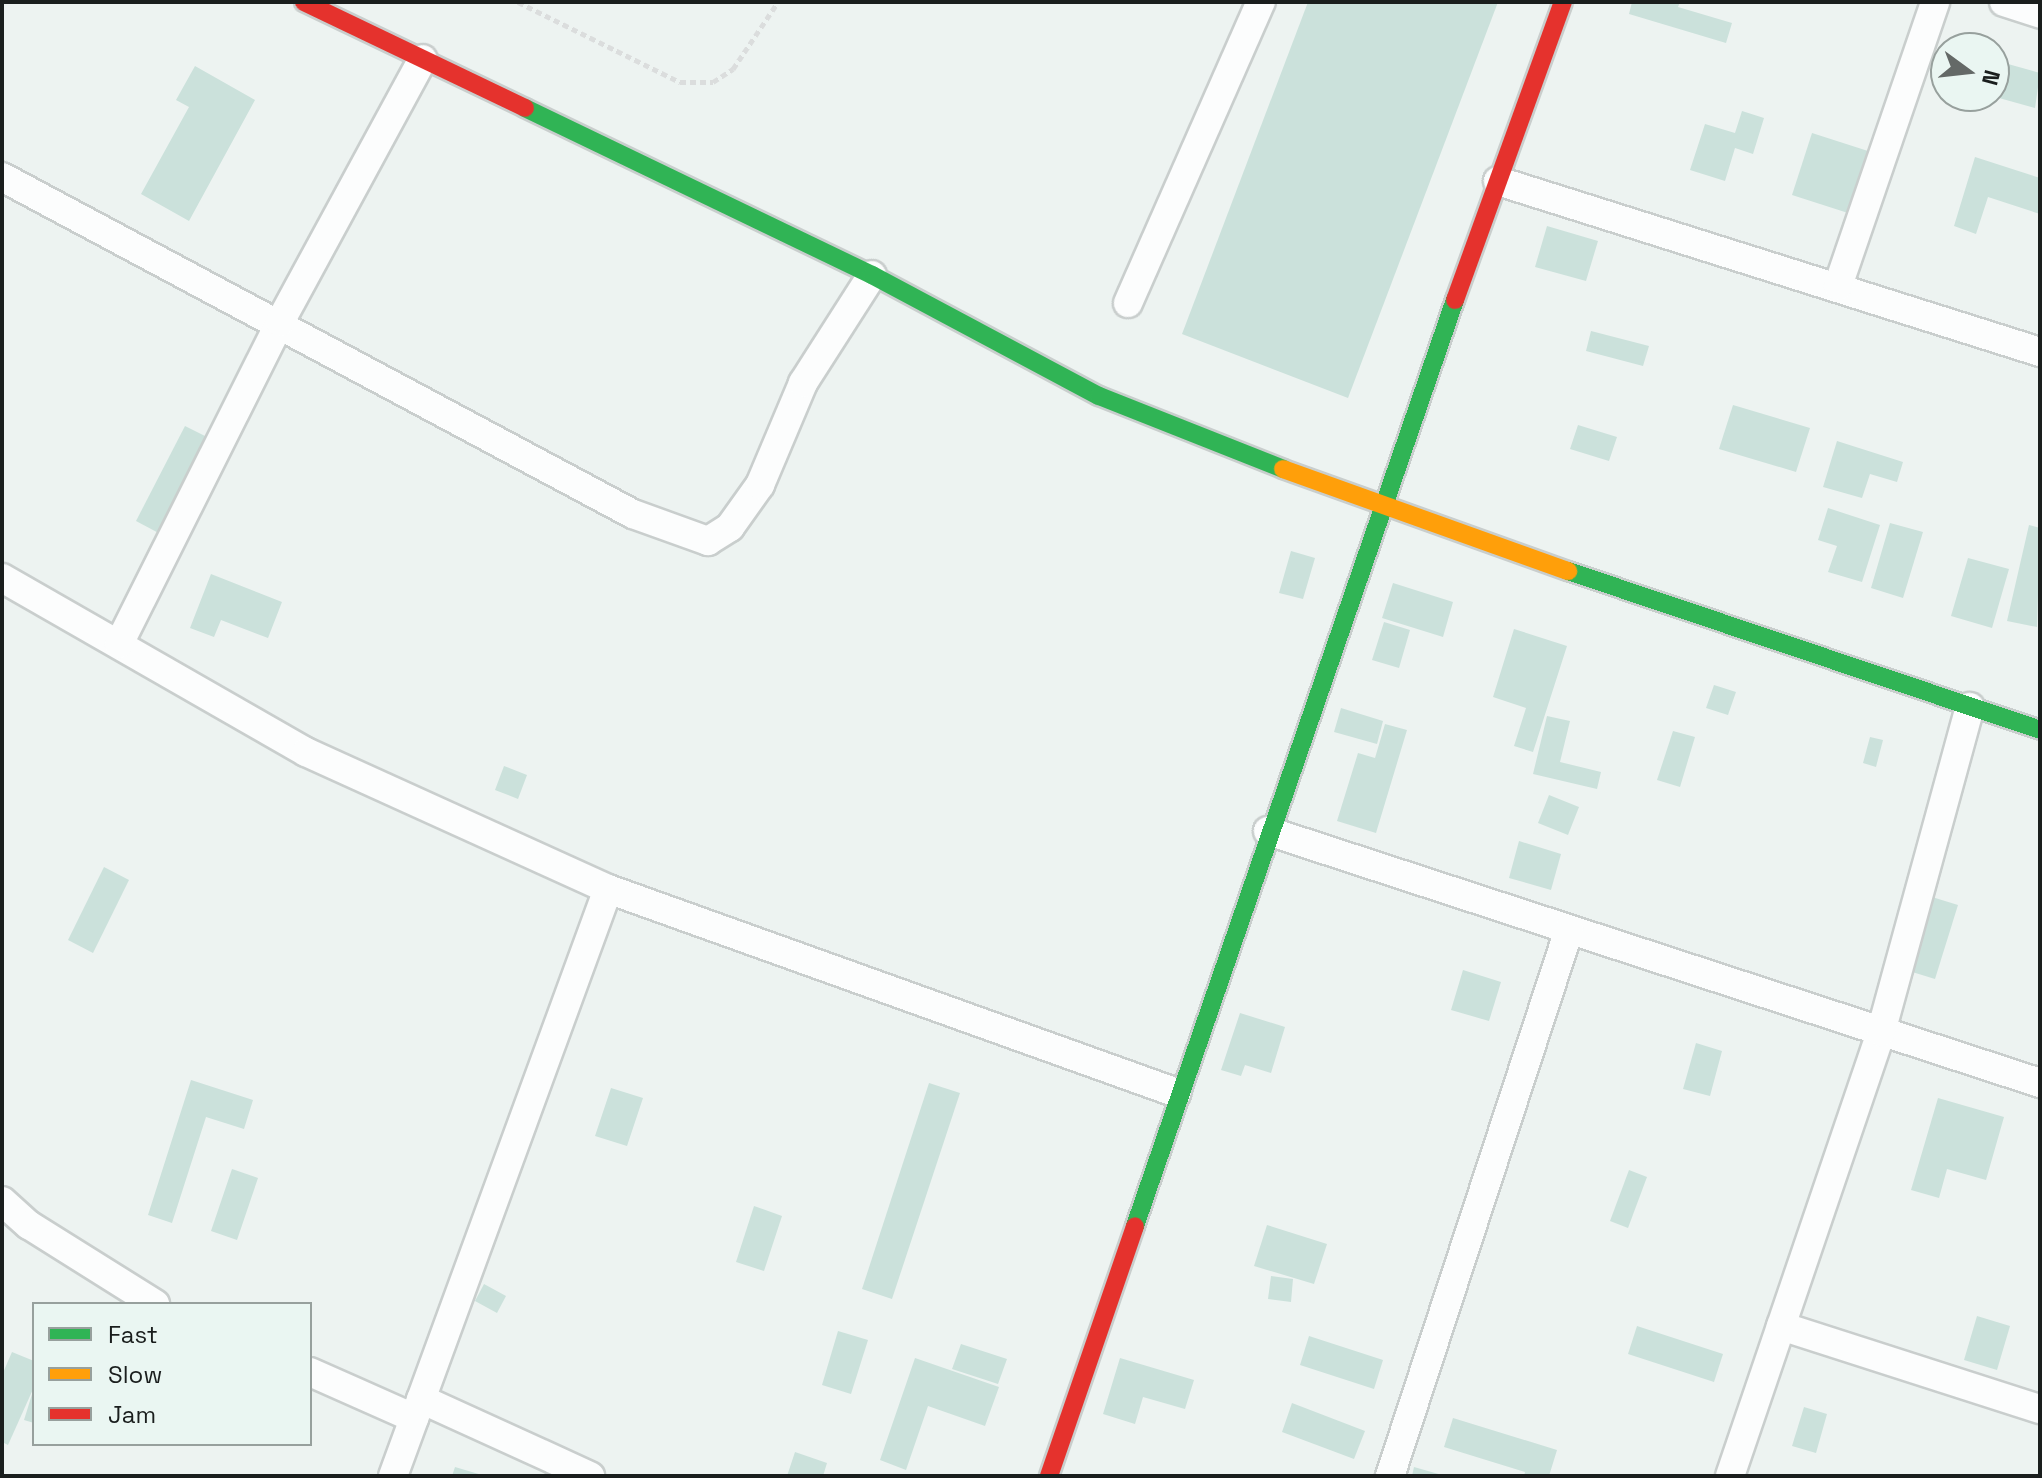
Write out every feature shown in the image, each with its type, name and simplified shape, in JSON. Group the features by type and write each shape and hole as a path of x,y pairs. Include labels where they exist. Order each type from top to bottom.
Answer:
{"street":[{"path":"304,2 872,275 1099,396 1380,508 2040,730"},
{"path":"1128,303 1261,2"},
{"path":"1049,1476 1177,1093 1380,508 1563,2"},
{"path":"1838,286 1935,2"},
{"path":"2004,2 2040,14"},
{"path":"119,644 280,322 423,59"},
{"path":"2,177 280,322 633,514 708,541 730,527 760,485 803,383 872,275"},
{"path":"1498,181 2040,352"},
{"path":"2,578 306,752 608,889 1177,1093"},
{"path":"1730,1476 1881,1032 1970,707"},
{"path":"1268,831 2040,1083"},
{"path":"393,1476 608,889"},
{"path":"1390,1476 1569,930"},
{"path":"2,1201 29,1225 152,1302"},
{"path":"1781,1326 2040,1409"},
{"path":"312,1373 418,1409 590,1476"}],"path":[{"path":"518,2 680,82 713,82 733,69 778,2"}],"building":[{"path":"1308,2 1498,2 1348,398 1182,334"},
{"path":"1632,2 1680,2 1678,7 1732,23 1726,43 1629,14"},
{"path":"2010,65 2040,73 2035,108 2010,101"},
{"path":"195,66 255,100 189,221 141,194 189,107 176,100"},
{"path":"1742,111 1764,118 1753,154 1735,148 1725,181 1690,170 1705,124 1735,133"},
{"path":"1812,133 1868,151 1848,213 1792,195"},
{"path":"1975,157 2040,178 2040,214 1988,197 1976,234 1954,226"},
{"path":"1547,226 1598,241 1586,281 1535,267"},
{"path":"1591,331 1649,346 1643,366 1586,351"},
{"path":"1733,405 1810,428 1796,472 1719,449"},
{"path":"1578,425 1617,437 1609,461 1570,449"},
{"path":"185,426 217,442 168,538 136,521"},
{"path":"1837,441 1903,462 1897,482 1870,474 1862,498 1823,487"},
{"path":"1828,508 1880,525 1862,582 1828,572 1837,546 1818,540"},
{"path":"1890,523 1923,532 1903,598 1871,588"},
{"path":"2029,525 2040,528 2037,627 2007,621"},
{"path":"1291,551 1315,558 1303,599 1279,593"},
{"path":"1968,558 2009,569 1992,628 1951,616"},
{"path":"211,574 282,602 268,638 221,620 214,637 190,628"},
{"path":"1393,583 1453,602 1443,637 1382,618"},
{"path":"1384,622 1410,630 1399,668 1372,660"},
{"path":"1514,629 1567,646 1533,752 1514,746 1526,708 1493,697"},
{"path":"1714,685 1736,692 1728,715 1706,708"},
{"path":"1341,708 1383,721 1377,744 1334,732"},
{"path":"1547,716 1570,721 1560,762 1601,772 1597,789 1533,774"},
{"path":"1385,724 1407,730 1376,833 1337,821 1358,753 1375,758"},
{"path":"1673,731 1695,737 1680,787 1657,780"},
{"path":"1870,737 1883,740 1876,767 1863,763"},
{"path":"504,766 527,775 518,799 495,790"},
{"path":"1549,795 1579,807 1568,835 1538,823"},
{"path":"1519,841 1561,854 1551,890 1509,878"},
{"path":"104,867 129,880 93,953 68,940"},
{"path":"1932,897 1958,905 1935,979 1909,971"},
{"path":"1463,970 1501,982 1489,1021 1451,1010"},
{"path":"1240,1013 1285,1027 1271,1073 1245,1065 1241,1076 1221,1070"},
{"path":"1696,1043 1722,1051 1710,1096 1683,1089"},
{"path":"191,1080 253,1100 244,1129 206,1117 172,1223 148,1215"},
{"path":"929,1083 960,1093 892,1299 862,1289"},
{"path":"611,1088 643,1098 627,1146 595,1136"},
{"path":"1938,1098 2004,1117 1986,1180 1947,1169 1939,1198 1911,1190"},
{"path":"232,1169 258,1178 237,1240 211,1231"},
{"path":"1629,1170 1647,1177 1628,1228 1610,1221"},
{"path":"754,1206 782,1216 764,1271 736,1262"},
{"path":"1267,1225 1327,1244 1314,1284 1254,1266"},
{"path":"1271,1276 1293,1279 1291,1302 1268,1299"},
{"path":"484,1284 506,1296 497,1313 475,1301"},
{"path":"1977,1316 2010,1326 1997,1370 1964,1360"},
{"path":"1637,1326 1723,1354 1714,1382 1628,1354"},
{"path":"838,1331 868,1340 851,1394 822,1385"},
{"path":"1309,1336 1383,1360 1374,1389 1300,1365"},
{"path":"961,1344 1007,1359 998,1384 952,1369"},
{"path":"12,1352 32,1360 32,1391 8,1445 2,1442 2,1375"},
{"path":"915,1358 999,1387 985,1426 928,1406 906,1470 880,1460"},
{"path":"1120,1358 1194,1380 1185,1409 1143,1397 1135,1424 1103,1414"},
{"path":"32,1394 32,1422 24,1420"},
{"path":"1292,1403 1365,1431 1354,1459 1282,1432"},
{"path":"1804,1407 1827,1414 1816,1453 1792,1446"},
{"path":"1453,1418 1557,1450 1549,1476 1524,1476 1525,1472 1444,1447"},
{"path":"795,1452 827,1463 823,1476 787,1476"},
{"path":"455,1467 482,1475 482,1476 452,1476"},
{"path":"1414,1467 1442,1475 1442,1476 1412,1476"}],"traffic: fast":[{"path":"525,108 872,275 1099,396 1283,469"},
{"path":"1135,1226 1455,300"},
{"path":"1568,571 2040,730"}],"traffic: slow":[{"path":"1283,469 1568,571"}],"traffic: jam":[{"path":"304,2 525,108"},
{"path":"1455,300 1563,2"},
{"path":"1049,1476 1135,1226"}]}
